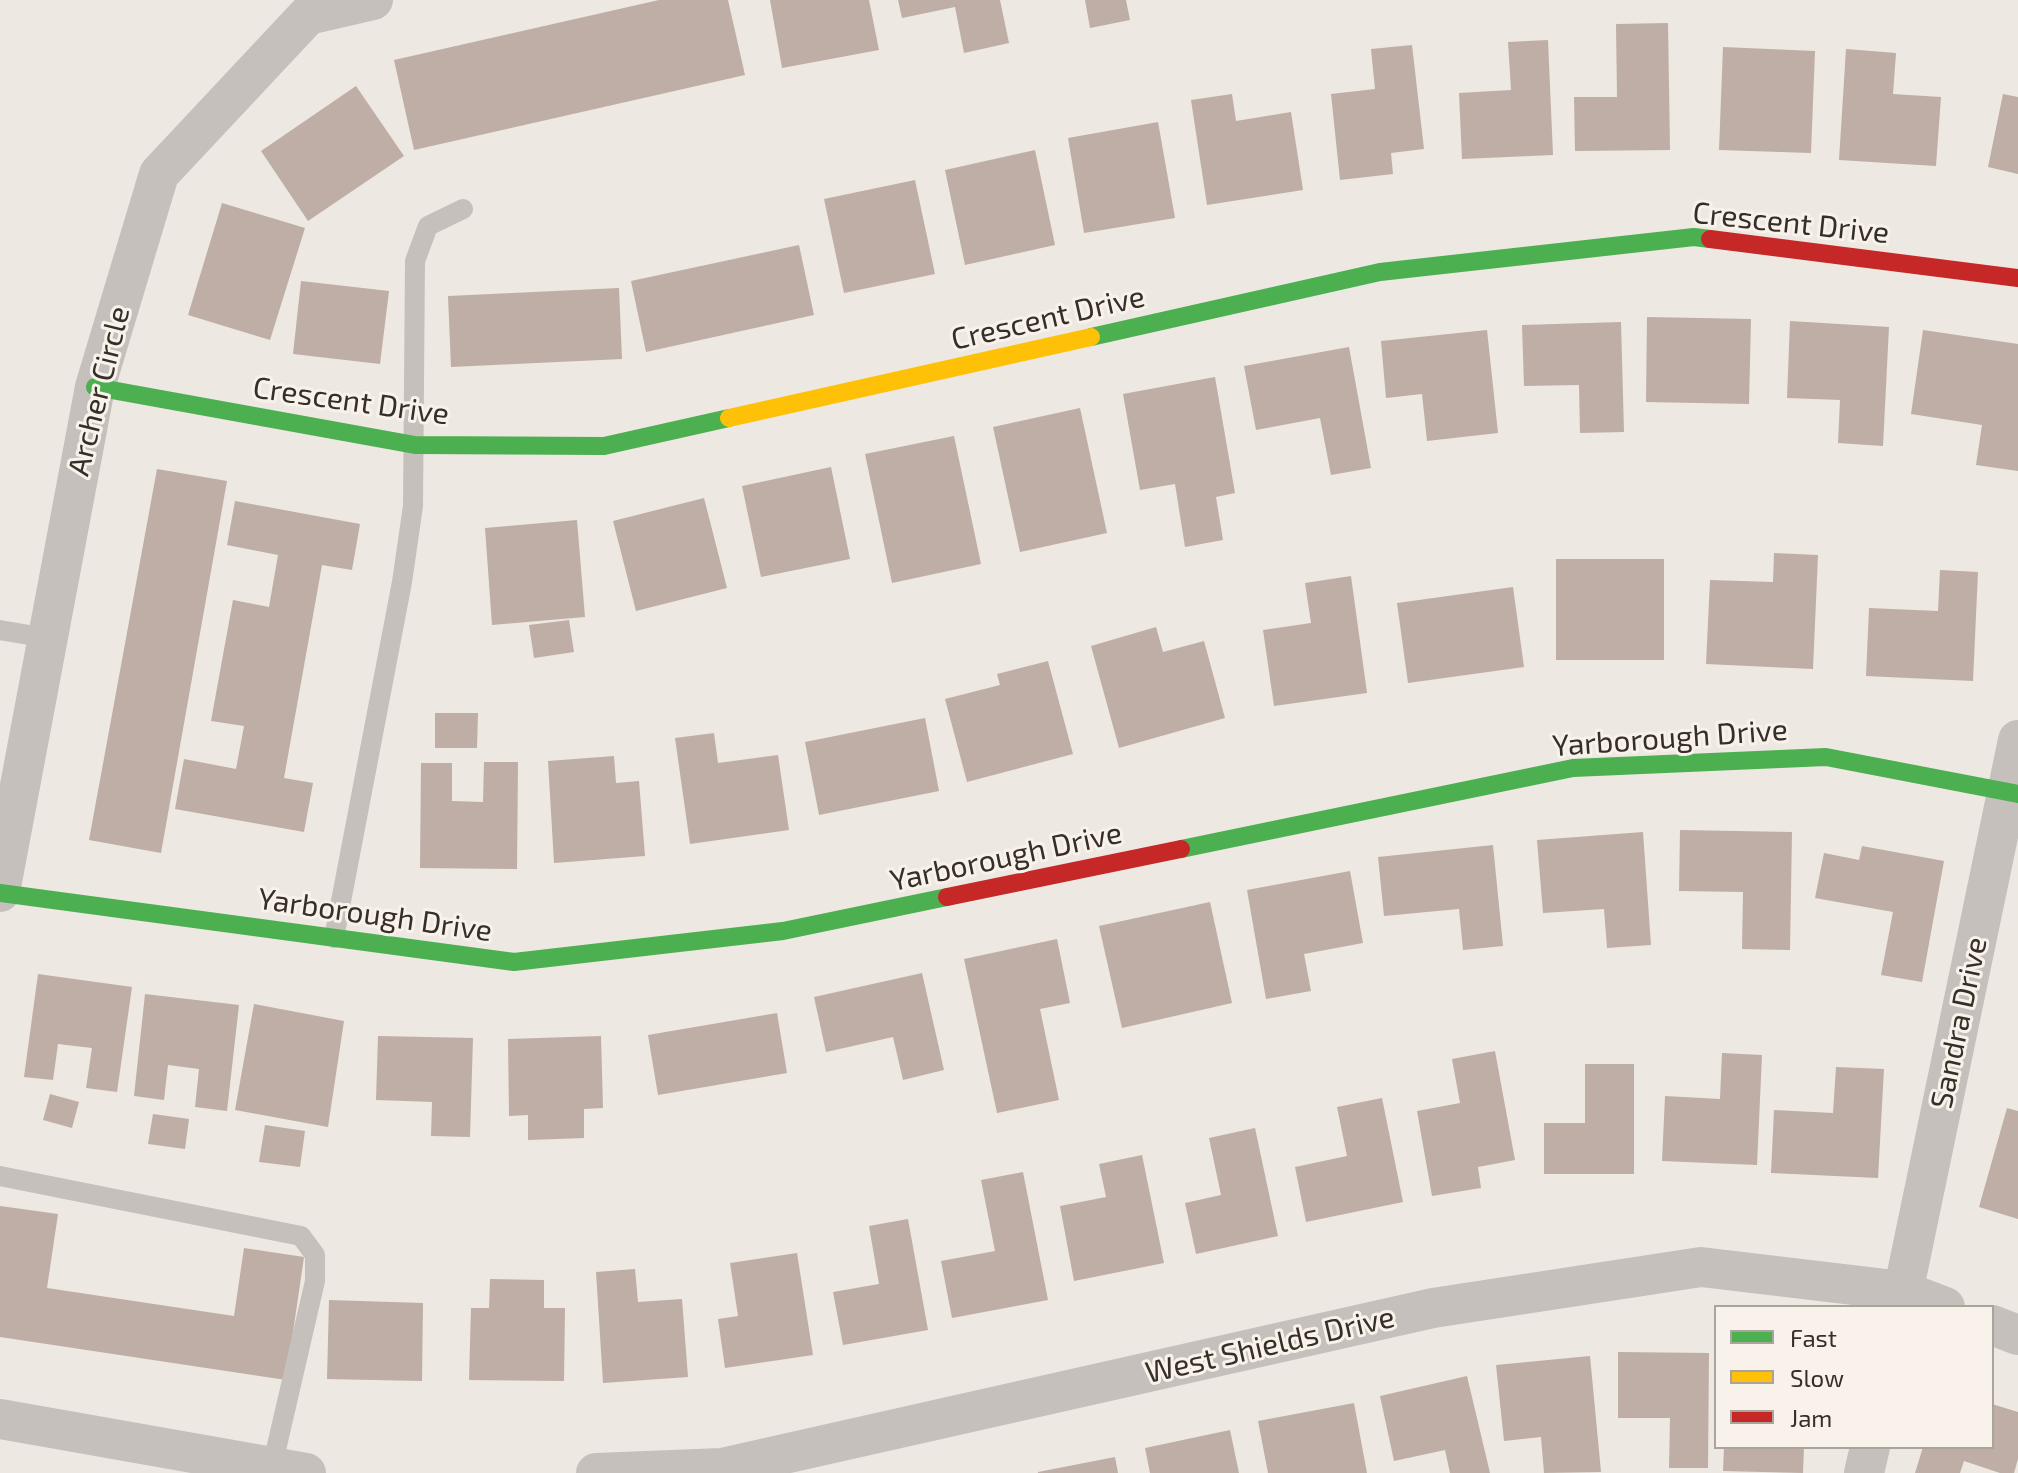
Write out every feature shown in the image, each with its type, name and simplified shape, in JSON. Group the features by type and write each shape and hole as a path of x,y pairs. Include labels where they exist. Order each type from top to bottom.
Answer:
{"street":[{"name":"Archer Circle","path":"0,892 95,387 159,174 308,15 373,0"},
{"name":"Crescent Drive","path":"95,387 415,445 604,446 1380,272 1694,237 2018,278"},
{"name":"Sandra Drive","path":"1901,1299 2013,792 2018,740"},
{"name":"Yarborough Drive","path":"0,892 514,962 783,931 1573,768 1826,757 2013,792"},
{"name":"West Shields Drive","path":"596,1473 722,1468 1433,1308 1701,1267 1934,1305"},
{"path":"1994,1326 2018,1335"},
{"path":"0,1419 261,1468"},
{"path":"1864,1473 1870,1449"}],"lane":[{"path":"334,938 402,582 413,506 415,261 428,226 463,209"},
{"path":"0,630 47,638"},
{"path":"0,1176 301,1236 315,1255 315,1281 261,1468"}],"building":[{"path":"659,0 728,0 745,75 414,150 394,60"},
{"path":"770,0 869,0 879,50 782,68"},
{"path":"898,0 1000,0 1009,43 964,53 955,7 902,18"},
{"path":"1085,0 1126,0 1130,20 1090,28"},
{"path":"1668,23 1670,150 1575,151 1574,97 1617,97 1616,24"},
{"path":"1548,40 1553,155 1462,159 1459,93 1511,90 1508,42"},
{"path":"1412,45 1424,149 1391,153 1393,174 1340,180 1331,94 1375,89 1371,49"},
{"path":"1723,47 1815,51 1811,153 1719,150"},
{"path":"1846,49 1896,53 1893,94 1941,97 1936,166 1839,160"},
{"path":"356,86 404,156 308,221 261,151"},
{"path":"1232,94 1236,121 1291,112 1303,190 1207,205 1191,100"},
{"path":"2003,94 2018,97 2018,174 1988,167"},
{"path":"1158,122 1175,218 1084,233 1068,138"},
{"path":"1035,150 1055,245 965,265 945,170"},
{"path":"915,180 935,274 844,293 824,199"},
{"path":"222,203 305,228 270,340 188,315"},
{"path":"799,245 814,315 646,352 631,281"},
{"path":"301,281 389,291 380,364 293,354"},
{"path":"619,288 622,359 451,367 448,296"},
{"path":"1647,317 1751,319 1749,404 1646,402"},
{"path":"1790,321 1889,327 1883,446 1838,443 1840,400 1787,398"},
{"path":"1621,322 1624,432 1580,433 1579,385 1524,386 1522,325"},
{"path":"1487,330 1498,433 1427,441 1422,394 1386,398 1381,341"},
{"path":"1923,330 2018,344 2018,471 1976,465 1982,425 1911,414"},
{"path":"1349,347 1371,468 1331,475 1320,418 1256,430 1244,366"},
{"path":"1215,377 1235,493 1216,497 1223,540 1185,547 1175,484 1140,490 1123,394"},
{"path":"1080,408 1107,533 1020,552 993,427"},
{"path":"954,436 981,564 892,583 865,454"},
{"path":"831,467 850,559 761,577 742,486"},
{"path":"157,469 227,481 161,853 89,840"},
{"path":"704,498 727,588 636,611 613,521"},
{"path":"235,501 360,524 352,570 322,565 284,778 313,783 304,832 175,809 184,759 236,769 244,726 211,721 233,600 269,607 278,555 227,545"},
{"path":"577,520 585,617 492,625 485,528"},
{"path":"1774,553 1818,555 1813,669 1706,664 1710,580 1773,582"},
{"path":"1556,559 1664,559 1664,660 1556,660"},
{"path":"1940,570 1978,572 1973,681 1866,676 1869,608 1938,611"},
{"path":"1351,576 1367,693 1274,706 1263,630 1311,623 1305,583"},
{"path":"1513,587 1524,667 1408,683 1397,603"},
{"path":"569,620 574,652 534,658 529,625"},
{"path":"1156,627 1163,652 1204,641 1225,718 1119,748 1091,646"},
{"path":"1048,661 1073,754 967,782 945,699 1000,685 997,674"},
{"path":"435,713 478,713 477,748 435,748"},
{"path":"925,718 939,791 819,815 805,742"},
{"path":"714,733 718,763 778,755 789,830 690,844 675,738"},
{"path":"614,756 616,783 639,781 645,856 554,863 548,761"},
{"path":"484,762 518,762 517,869 420,868 421,763 452,763 452,801 483,802"},
{"path":"1680,830 1792,832 1790,950 1742,949 1743,892 1679,891"},
{"path":"1643,832 1651,945 1607,948 1604,909 1543,913 1537,840"},
{"path":"1493,845 1503,946 1463,950 1459,909 1384,916 1378,857"},
{"path":"1862,846 1944,861 1922,982 1881,975 1893,912 1815,898 1824,853 1859,860"},
{"path":"1350,871 1363,943 1304,954 1311,991 1266,999 1247,890"},
{"path":"1210,902 1232,1003 1122,1028 1099,926"},
{"path":"1057,939 1070,1003 1040,1009 1059,1100 997,1113 964,959"},
{"path":"922,973 944,1070 903,1080 893,1037 826,1052 814,997"},
{"path":"38,974 132,987 117,1092 86,1088 92,1048 58,1044 53,1080 24,1077"},
{"path":"145,994 239,1005 227,1111 195,1107 199,1069 168,1065 164,1100 134,1096"},
{"path":"254,1004 344,1021 328,1127 235,1110"},
{"path":"777,1013 787,1073 658,1095 648,1035"},
{"path":"378,1036 473,1038 470,1137 431,1136 432,1102 376,1100"},
{"path":"601,1036 603,1108 584,1109 584,1138 528,1140 528,1115 509,1116 508,1039"},
{"path":"1495,1051 1515,1160 1478,1167 1481,1188 1432,1196 1417,1111 1460,1103 1452,1059"},
{"path":"1722,1053 1762,1055 1757,1165 1662,1161 1665,1096 1720,1099"},
{"path":"1585,1064 1634,1064 1634,1174 1544,1174 1544,1123 1585,1123"},
{"path":"1836,1067 1884,1069 1878,1178 1771,1173 1774,1110 1833,1113"},
{"path":"50,1094 79,1102 72,1128 43,1120"},
{"path":"1382,1098 1403,1202 1306,1222 1295,1167 1347,1156 1337,1107"},
{"path":"2007,1108 2018,1111 2018,1219 1979,1207"},
{"path":"153,1114 189,1119 185,1149 148,1144"},
{"path":"265,1125 305,1131 300,1167 259,1162"},
{"path":"1255,1128 1278,1236 1196,1254 1185,1203 1221,1195 1209,1138"},
{"path":"1142,1155 1164,1263 1074,1281 1060,1206 1106,1197 1099,1164"},
{"path":"1023,1172 1048,1300 952,1318 941,1261 995,1251 981,1180"},
{"path":"0,1206 58,1214 47,1288 234,1316 244,1248 304,1257 286,1380 0,1337"},
{"path":"908,1219 928,1330 843,1345 833,1292 879,1284 869,1226"},
{"path":"797,1253 813,1355 725,1368 718,1319 738,1316 730,1263"},
{"path":"635,1269 638,1302 682,1299 688,1377 603,1383 596,1272"},
{"path":"490,1279 544,1280 544,1308 565,1308 564,1381 469,1380 471,1308 489,1308"},
{"path":"329,1300 423,1303 422,1381 327,1379"},
{"path":"1618,1352 1709,1353 1708,1468 1669,1468 1670,1418 1618,1418"},
{"path":"1590,1356 1601,1472 1544,1473 1541,1437 1504,1441 1496,1365"},
{"path":"1467,1376 1490,1473 1450,1473 1445,1450 1394,1461 1380,1396"},
{"path":"1354,1403 1367,1473 1268,1473 1258,1421"},
{"path":"1994,1405 2018,1412 2018,1459 2014,1473 2000,1473 1964,1461 1960,1473 1915,1473 1922,1449 1994,1449"},
{"path":"1230,1430 1239,1473 1150,1473 1145,1448"},
{"path":"1724,1449 1804,1449 1803,1473 1723,1471"},
{"path":"1115,1457 1118,1473 1038,1473 1038,1472"}],"traffic: fast":[{"path":"1091,337 1380,272 1694,237 1710,239"},
{"path":"95,387 415,445 604,446 729,418"},
{"path":"1181,849 1573,768 1826,757 2018,794"},
{"path":"0,893 514,962 783,931 947,897"}],"traffic: slow":[{"path":"729,418 1091,337"}],"traffic: jam":[{"path":"1710,239 2018,278"},
{"path":"947,897 1181,849"}]}
